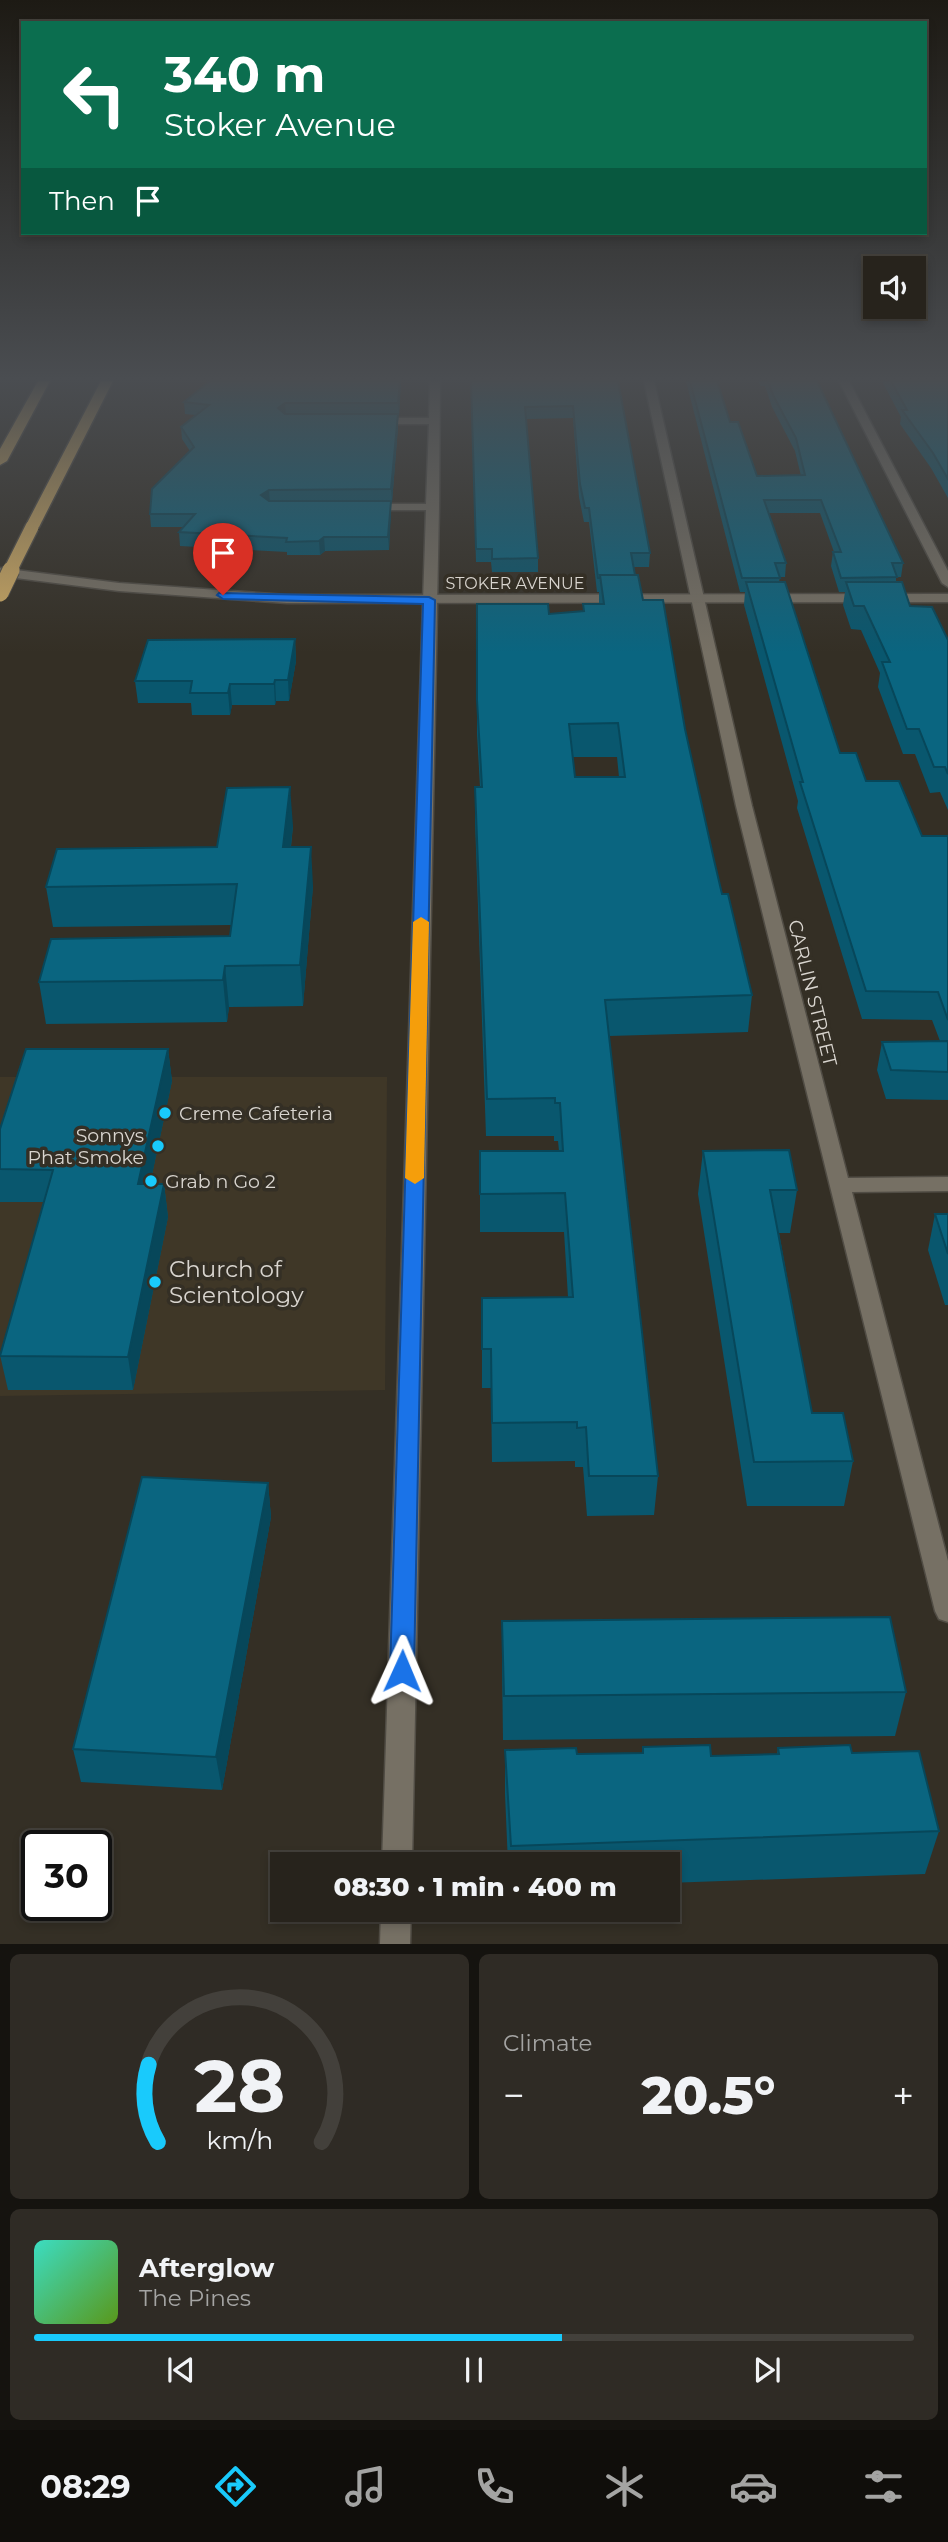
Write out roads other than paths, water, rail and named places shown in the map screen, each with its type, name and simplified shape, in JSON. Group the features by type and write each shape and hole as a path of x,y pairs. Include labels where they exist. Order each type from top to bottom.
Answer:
{"highway":[{"path":"0,593 60,472"}],"street":[{"path":"397,1852 433,472"},
{"name":"CARLIN STREET","path":"669,472 744,806 948,1611"},
{"path":"891,472 948,583"},
{"path":"351,508 433,507"},
{"name":"STOKER AVENUE","path":"0,572 201,594 429,600 948,598"},
{"path":"839,1185 948,1184"},
{"path":"395,1944 396,1922"}],"place":[{"name":"Creme Cafeteria","path":"165,1113"},
{"name":"Sonnys Phat Smoke","path":"158,1146"},
{"name":"Grab n Go 2","path":"151,1181"},
{"name":"Church of Scientology","path":"155,1282"}]}
